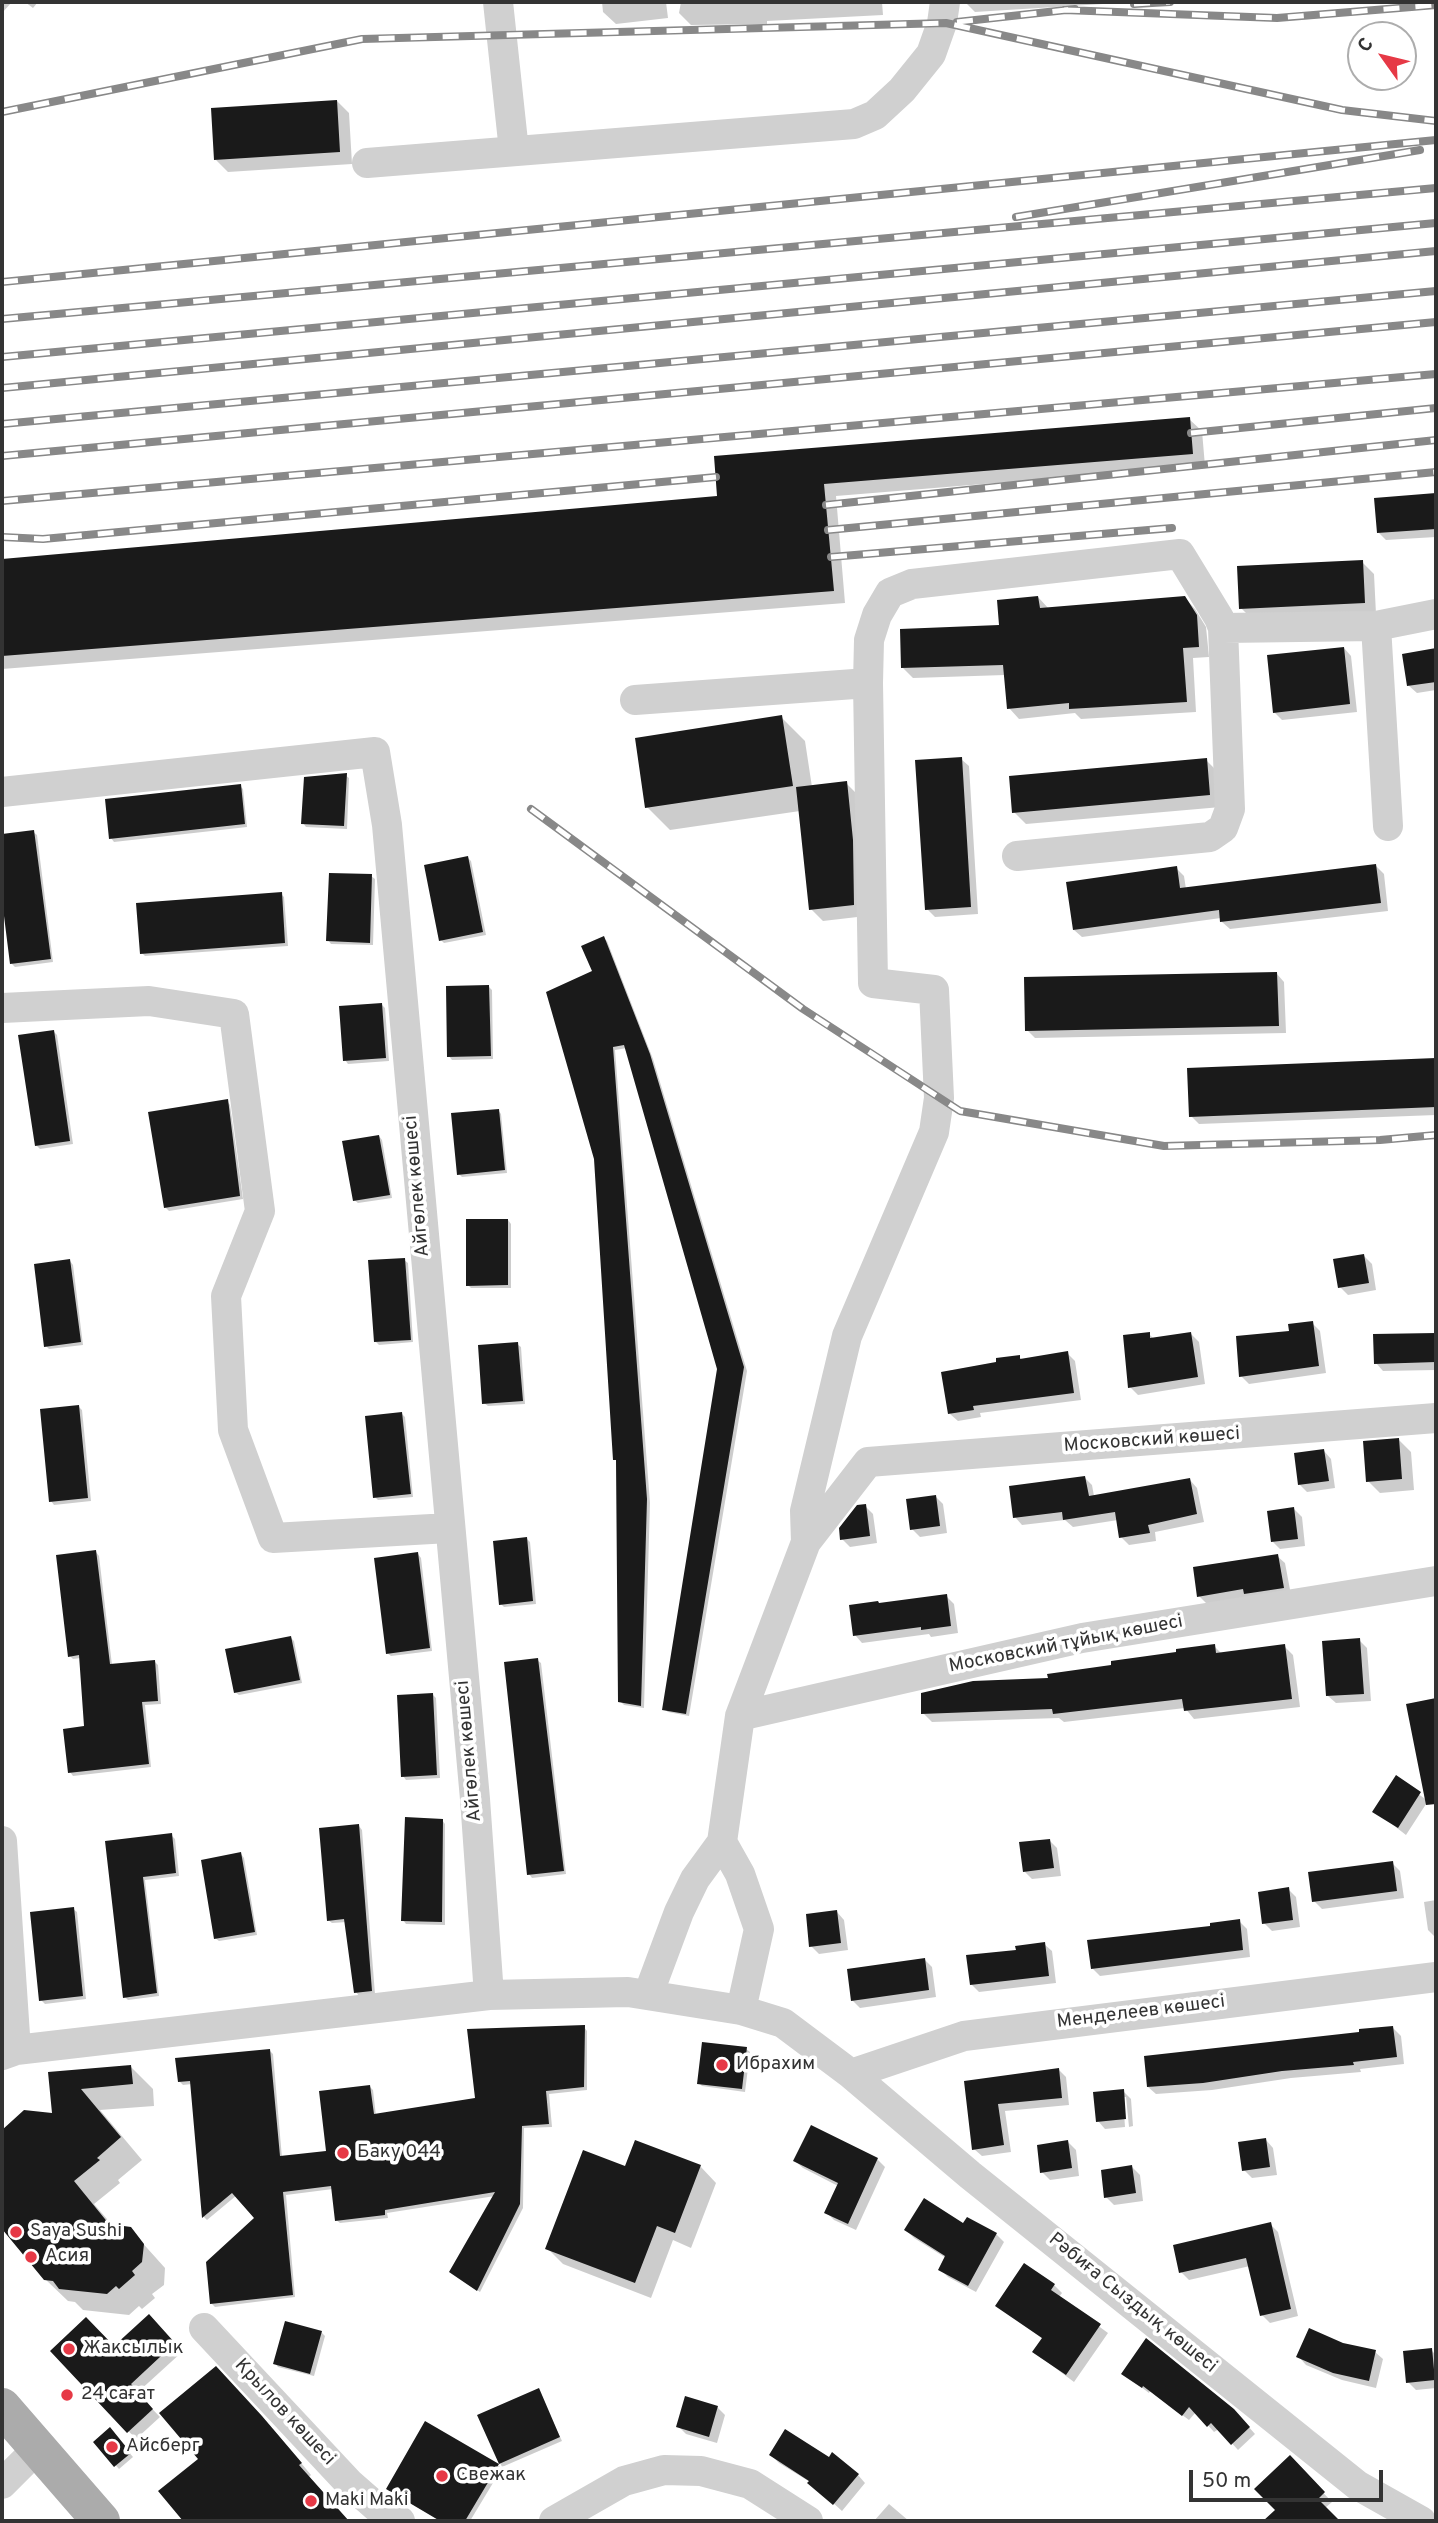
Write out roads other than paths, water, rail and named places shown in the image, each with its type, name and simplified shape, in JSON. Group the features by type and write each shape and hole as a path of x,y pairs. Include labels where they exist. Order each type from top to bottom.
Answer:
{"main road":[{"path":"2,2407 101,2521"}],"street":[{"path":"498,2 514,151"},
{"path":"367,163 854,124 875,115 902,90 931,54 942,23 945,2"},
{"path":"648,1995 679,1912 695,1879 722,1842 740,1716 806,1542 806,1511 847,1336 934,1132 939,1098 934,990 873,983 868,683 869,640 877,615 890,593 912,584 1180,554 1223,628 1230,809 1223,828 1210,837 1017,856"},
{"path":"1223,628 1376,626 1436,614"},
{"path":"1376,626 1388,825"},
{"path":"635,700 868,683"},
{"name":"Айгөлек көшесі","path":"2,792 375,751 387,825 475,1799 489,1996"},
{"path":"2,1008 149,1001 234,1014 260,1211 226,1296 233,1430 274,1538 449,1528"},
{"name":"Московский көшесі","path":"806,1542 869,1462 1436,1418"},
{"name":"Московский тұйық көшесі","path":"740,1716 1082,1638 1436,1581"},
{"path":"2,1841 9,2052"},
{"path":"722,1842 740,1874 759,1929 741,2010"},
{"name":"Менделеев көшесі","path":"851,2074 964,2036 1436,1978"},
{"name":"Рәбиға Сыздық көшесі","path":"9,2052 489,1996 628,1992 741,2010 783,2023 851,2074 970,2175 1357,2485 1421,2521"},
{"name":"Крылов көшесі","path":"204,2328 349,2483 381,2511 400,2521"},
{"path":"2,2484 37,2448"},
{"path":"554,2521 624,2481 664,2470 701,2471 750,2484 808,2521"}],"railway":[{"path":"1134,4 1170,2"},
{"path":"1064,10 1277,18 1436,5"},
{"path":"957,22 1075,9"},
{"path":"2,112 362,39 946,23 1342,110 1436,121"},
{"path":"2,282 1436,140"},
{"path":"1016,217 1420,150"},
{"path":"2,319 1436,188"},
{"path":"2,357 1436,223"},
{"path":"2,388 1436,251"},
{"path":"2,424 1436,291"},
{"path":"2,456 1436,322"},
{"path":"2,501 1436,374"},
{"path":"1191,433 1436,408"},
{"path":"826,505 1436,440"},
{"path":"828,530 1436,472"},
{"path":"2,537 43,539 716,477"},
{"path":"831,557 1172,528"},
{"path":"531,809 803,1009 960,1111 1164,1146 1380,1140 1436,1135"}],"place":[{"name":"Ибрахим","path":"722,2065"},
{"name":"Баку 044","path":"343,2153"},
{"name":"Saya Sushi","path":"16,2232"},
{"name":"Асия","path":"31,2257"},
{"name":"Жаксылык","path":"69,2349"},
{"name":"24 сағат","path":"67,2395"},
{"name":"Айсберг","path":"112,2447"},
{"name":"Свежак","path":"442,2476"},
{"name":"Maki Maki","path":"311,2501"}]}
